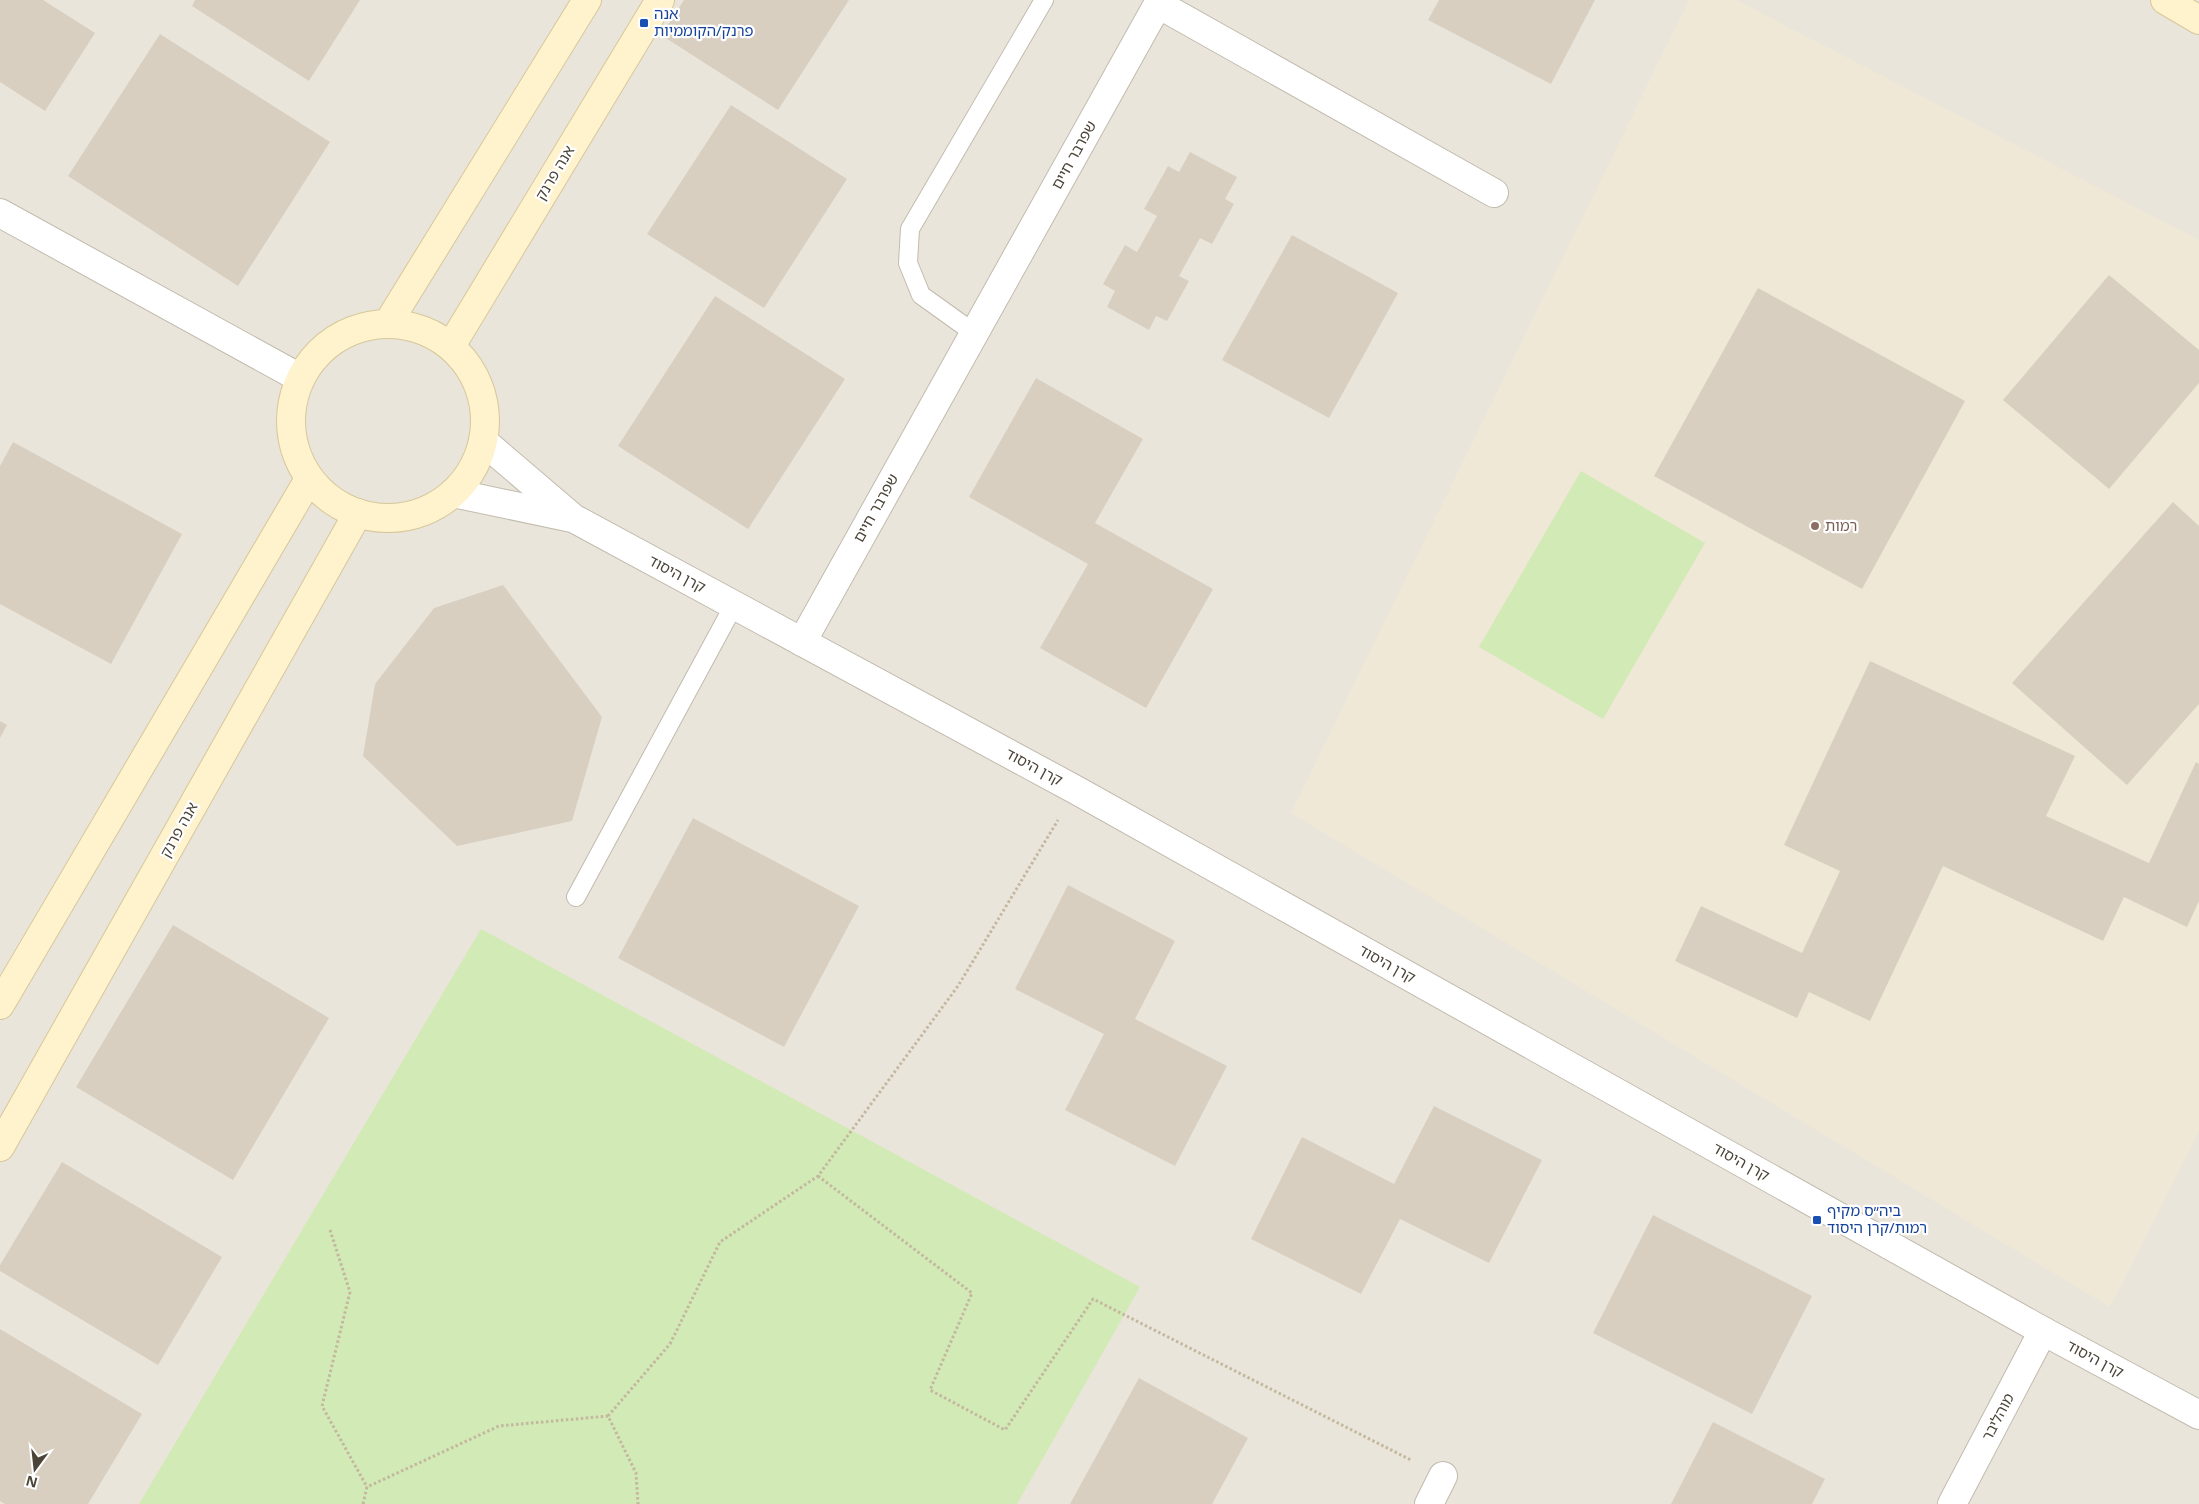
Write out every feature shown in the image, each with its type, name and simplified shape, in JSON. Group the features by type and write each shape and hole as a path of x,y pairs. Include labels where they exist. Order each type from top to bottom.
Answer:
{"street":[{"path":"388,323 587,0"},
{"name":"אנה פרנק","path":"451,346 660,0"},
{"path":"2165,0 2199,20"},
{"name":"שפרבר חיים","path":"802,642 1158,4 1494,193"},
{"path":"0,213 300,378"},
{"path":"388,323 422,329 451,346 474,375 485,407 483,441 474,466 453,493 424,511 391,518 358,513 334,503 309,479 294,449 289,415 300,378 325,345 355,328 388,323"},
{"name":"קרן היסוד","path":"483,441 573,518 1076,790 2043,1331 2199,1415"},
{"path":"0,1006 309,479"},
{"name":"קרן היסוד","path":"453,493 573,518"},
{"name":"אנה פרנק","path":"0,1147 358,513"},
{"name":"מוהליבר","path":"1952,1504 2043,1331"},
{"path":"1429,1504 1443,1476"}],"lane":[{"path":"974,333 921,295 908,263 910,230 1044,0"},
{"path":"576,897 734,606"}],"path":[{"path":"367,1487 499,1426 608,1416 670,1344 720,1242 818,1176 958,986 1076,790"},
{"path":"818,1176 972,1293 930,1390 1005,1430 1093,1299 1443,1476"},
{"path":"330,1230 350,1292 322,1406 367,1487 362,1504"},
{"path":"608,1416 636,1473 638,1504"}],"shaded area":[{"path":"0,0 2199,0 2199,1504 0,1504"},
{"name":"רמות","path":"1689,0 1736,0 2199,240 2199,1131 2110,1307 1291,813"}],"green space":[{"path":"1581,471 1705,543 1603,719 1479,647"},
{"path":"481,929 1140,1287 1017,1504 139,1504"}],"building":[{"path":"0,0 43,0 95,33 45,111 0,82"},
{"path":"195,0 360,0 309,81 192,6"},
{"path":"684,0 849,0 778,110 661,35"},
{"path":"1439,0 1595,0 1551,84 1428,20"},
{"path":"160,34 330,142 238,286 68,176"},
{"path":"731,105 847,179 764,308 647,234"},
{"path":"1190,152 1237,177 1225,199 1234,204 1212,244 1200,238 1179,276 1189,281 1167,321 1156,316 1149,330 1107,307 1115,291 1103,284 1125,245 1137,252 1157,216 1144,209 1168,166 1179,172"},
{"path":"1292,235 1398,293 1329,418 1222,360"},
{"path":"2109,275 2199,350 2199,383 2109,489 2003,400"},
{"path":"1758,288 1965,401 1862,589 1654,476"},
{"path":"715,296 845,379 748,529 618,446"},
{"path":"1036,378 1143,439 1095,523 1213,589 1146,708 1040,648 1088,564 969,497"},
{"path":"13,442 182,534 111,664 0,604 0,466"},
{"path":"2173,502 2199,526 2199,704 2127,785 2012,683"},
{"path":"503,585 602,717 572,821 457,846 363,756 375,684 434,608"},
{"path":"1870,661 2075,756 2046,816 2149,863 2196,762 2199,764 2199,901 2187,927 2124,897 2103,941 1943,866 1870,1021 1809,992 1797,1018 1675,961 1701,906 1802,953 1840,871 1784,845"},
{"path":"0,721 7,725 0,738"},
{"path":"693,818 859,906 784,1047 618,958"},
{"path":"1068,885 1175,941 1135,1019 1227,1066 1175,1166 1065,1110 1104,1034 1015,989"},
{"path":"173,925 329,1018 233,1180 76,1087"},
{"path":"1434,1106 1542,1160 1489,1263 1400,1219 1361,1294 1251,1239 1302,1137 1394,1184"},
{"path":"62,1162 222,1257 158,1365 0,1271 0,1265"},
{"path":"1653,1215 1812,1296 1752,1414 1593,1333"},
{"path":"0,1329 142,1414 88,1504 5,1504 0,1501"},
{"path":"1139,1378 1248,1438 1212,1504 1070,1504"},
{"path":"1713,1422 1825,1479 1812,1504 1671,1504"}],"place":[{"name":"אנה פרנק/הקוממיות","path":"644,23"},
{"name":"רמות","path":"1815,526"},
{"name":"ביה״ס מקיף רמות/קרן היסוד","path":"1817,1220"}]}
